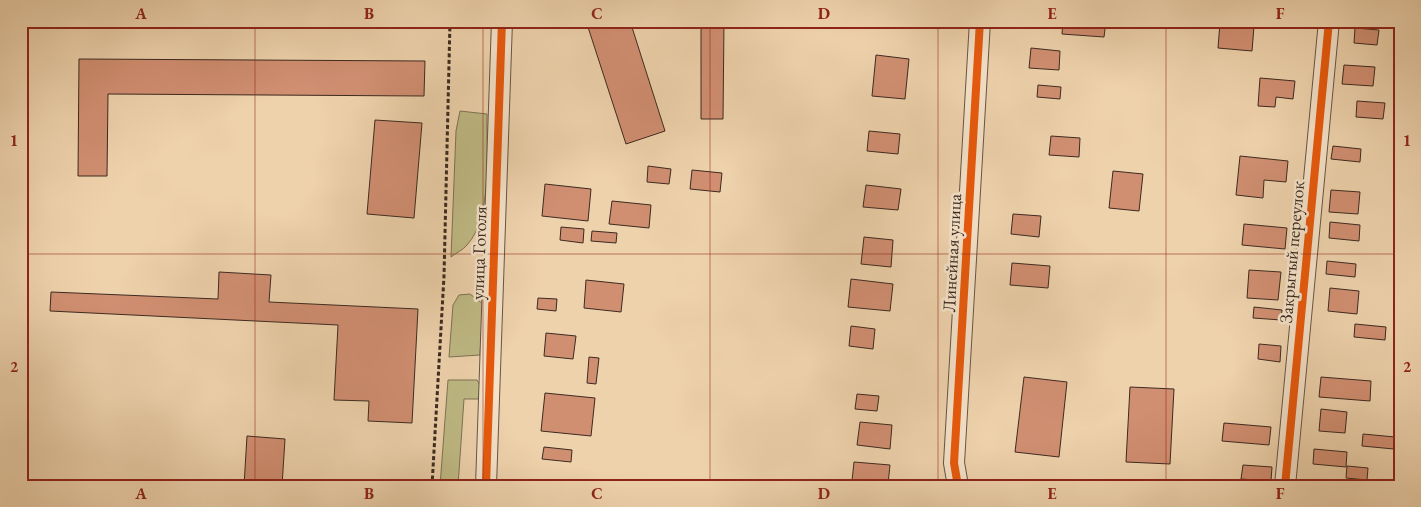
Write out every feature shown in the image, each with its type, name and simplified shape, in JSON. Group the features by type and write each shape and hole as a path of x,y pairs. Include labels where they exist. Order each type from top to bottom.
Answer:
{"street":[{"name":"улица Гоголя","path":"486,486 502,21"},
{"name":"Линейная улица","path":"958,486 954,463 980,21"},
{"name":"Закрытый переулок","path":"1285,486 1329,21"}],"path":[{"path":"432,486 444,285 450,21"}],"shaded area":[{"path":"460,111 487,114 486,182 481,218 475,233 465,247 451,257 456,131"},
{"path":"470,294 483,304 480,355 449,357 453,305 459,295"},
{"path":"448,380 477,380 481,387 478,399 464,399 458,486 440,486"}],"building":[{"path":"586,21 630,21 665,131 626,144"},
{"path":"701,21 724,21 723,119 701,119"},
{"path":"852,21 889,21 888,27 852,24"},
{"path":"1063,21 1106,21 1104,37 1062,34"},
{"path":"1220,23 1254,26 1252,51 1218,48"},
{"path":"1355,28 1379,30 1377,45 1354,43"},
{"path":"1031,48 1060,51 1059,70 1029,68"},
{"path":"876,55 909,59 905,99 872,96"},
{"path":"79,59 425,61 424,96 108,94 107,176 78,176"},
{"path":"1344,65 1375,67 1373,86 1342,84"},
{"path":"1260,78 1295,81 1293,99 1276,97 1275,107 1258,106"},
{"path":"1038,85 1061,87 1060,99 1037,97"},
{"path":"1357,101 1385,103 1383,119 1356,117"},
{"path":"375,120 422,123 414,218 367,214"},
{"path":"869,131 900,134 898,154 867,151"},
{"path":"1051,136 1080,138 1079,157 1049,155"},
{"path":"1333,146 1361,149 1360,162 1331,159"},
{"path":"1240,156 1288,161 1286,182 1264,180 1263,198 1236,195"},
{"path":"648,166 671,169 669,184 647,182"},
{"path":"692,170 722,173 720,192 690,189"},
{"path":"1113,171 1143,174 1139,211 1109,208"},
{"path":"545,184 591,189 588,221 542,216"},
{"path":"866,185 901,189 898,210 863,207"},
{"path":"1331,190 1360,192 1358,214 1329,212"},
{"path":"612,201 651,205 649,228 609,224"},
{"path":"1013,214 1041,216 1039,237 1011,234"},
{"path":"1330,222 1360,225 1359,241 1329,238"},
{"path":"1244,224 1287,228 1285,249 1242,245"},
{"path":"561,227 584,229 583,243 560,240"},
{"path":"592,231 617,233 616,243 591,241"},
{"path":"864,237 893,240 891,267 861,264"},
{"path":"1327,261 1356,264 1355,277 1326,274"},
{"path":"1012,263 1050,266 1048,288 1010,285"},
{"path":"1249,270 1281,272 1278,300 1247,298"},
{"path":"219,272 271,275 269,302 418,309 412,423 368,421 369,401 334,400 338,325 50,311 51,292 218,299"},
{"path":"851,279 893,284 890,311 848,307"},
{"path":"586,280 624,284 621,312 584,308"},
{"path":"1330,288 1359,291 1357,314 1328,311"},
{"path":"538,298 557,299 556,311 537,309"},
{"path":"1254,307 1282,310 1281,320 1253,318"},
{"path":"1355,324 1386,327 1385,340 1354,337"},
{"path":"851,326 875,329 873,349 849,346"},
{"path":"546,333 576,336 573,359 544,356"},
{"path":"1259,344 1281,346 1280,362 1258,359"},
{"path":"589,357 599,358 596,384 587,383"},
{"path":"1024,377 1067,382 1059,457 1015,452"},
{"path":"1321,377 1371,381 1370,401 1319,397"},
{"path":"1130,387 1174,389 1170,464 1126,462"},
{"path":"545,393 595,398 591,436 541,431"},
{"path":"857,394 879,396 877,411 855,409"},
{"path":"1321,409 1347,412 1345,433 1319,431"},
{"path":"860,422 892,425 890,449 857,445"},
{"path":"1224,423 1271,427 1269,445 1222,441"},
{"path":"1363,434 1395,437 1394,449 1362,446"},
{"path":"247,436 285,439 282,486 244,486"},
{"path":"544,447 572,450 571,462 542,459"},
{"path":"1314,449 1347,452 1346,467 1313,464"},
{"path":"854,462 890,465 888,484 852,481"},
{"path":"1243,465 1272,467 1271,481 1241,479"},
{"path":"1347,466 1368,468 1367,480 1346,478"},
{"path":"366,481 409,484 409,486 366,486"},
{"path":"543,481 561,483 561,486 543,486"}],"cycle path":[{"path":"486,486 502,21"},
{"path":"958,486 954,463 980,21"},
{"path":"1285,486 1329,21"}]}
